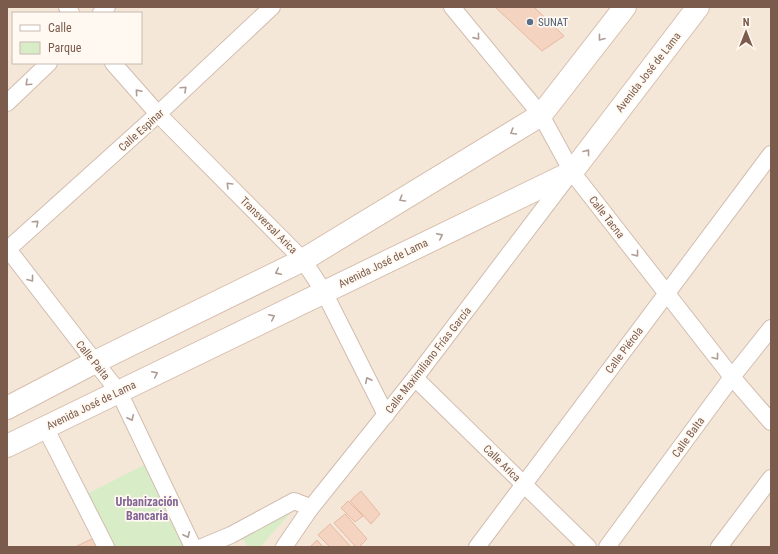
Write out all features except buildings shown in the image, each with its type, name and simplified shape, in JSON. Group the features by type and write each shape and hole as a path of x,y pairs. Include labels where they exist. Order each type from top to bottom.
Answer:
{"main road":[{"path":"7,408 94,362 303,260 540,115 625,7"},
{"name":"Avenida José de Lama","path":"7,446 572,172 698,7"}],"street":[{"name":"Calle Espinar","path":"7,249 158,114 272,7"},
{"name":"Calle Tacna","path":"452,7 540,115 572,172 732,377 771,422"},
{"path":"7,103 48,64"},
{"name":"Transversal Arica","path":"114,64 158,114 303,260 324,292 386,415"},
{"name":"Calle Piérola","path":"477,547 771,154"},
{"name":"Calle Maximiliano Frías García","path":"284,547 310,509 415,378 572,172"},
{"name":"Calle Paita","path":"7,249 119,392 193,547"},
{"name":"Calle Balta","path":"607,547 732,377 771,328"},
{"name":"Calle Arica","path":"415,378 588,547"},
{"path":"45,428 106,547"},
{"path":"719,547 771,478"},
{"path":"202,547 235,541 294,501 307,506 310,509"}],"shaded area":[{"path":"7,7 771,7 771,547 7,547"}],"green space":[{"path":"146,464 187,543 180,547 109,547 83,496"},
{"path":"293,510 260,547 248,547 239,534"}],"place":[{"name":"SUNAT","path":"530,22"}],"district":[{"name":"Urbanización Bancaria","path":"147,509"}]}
